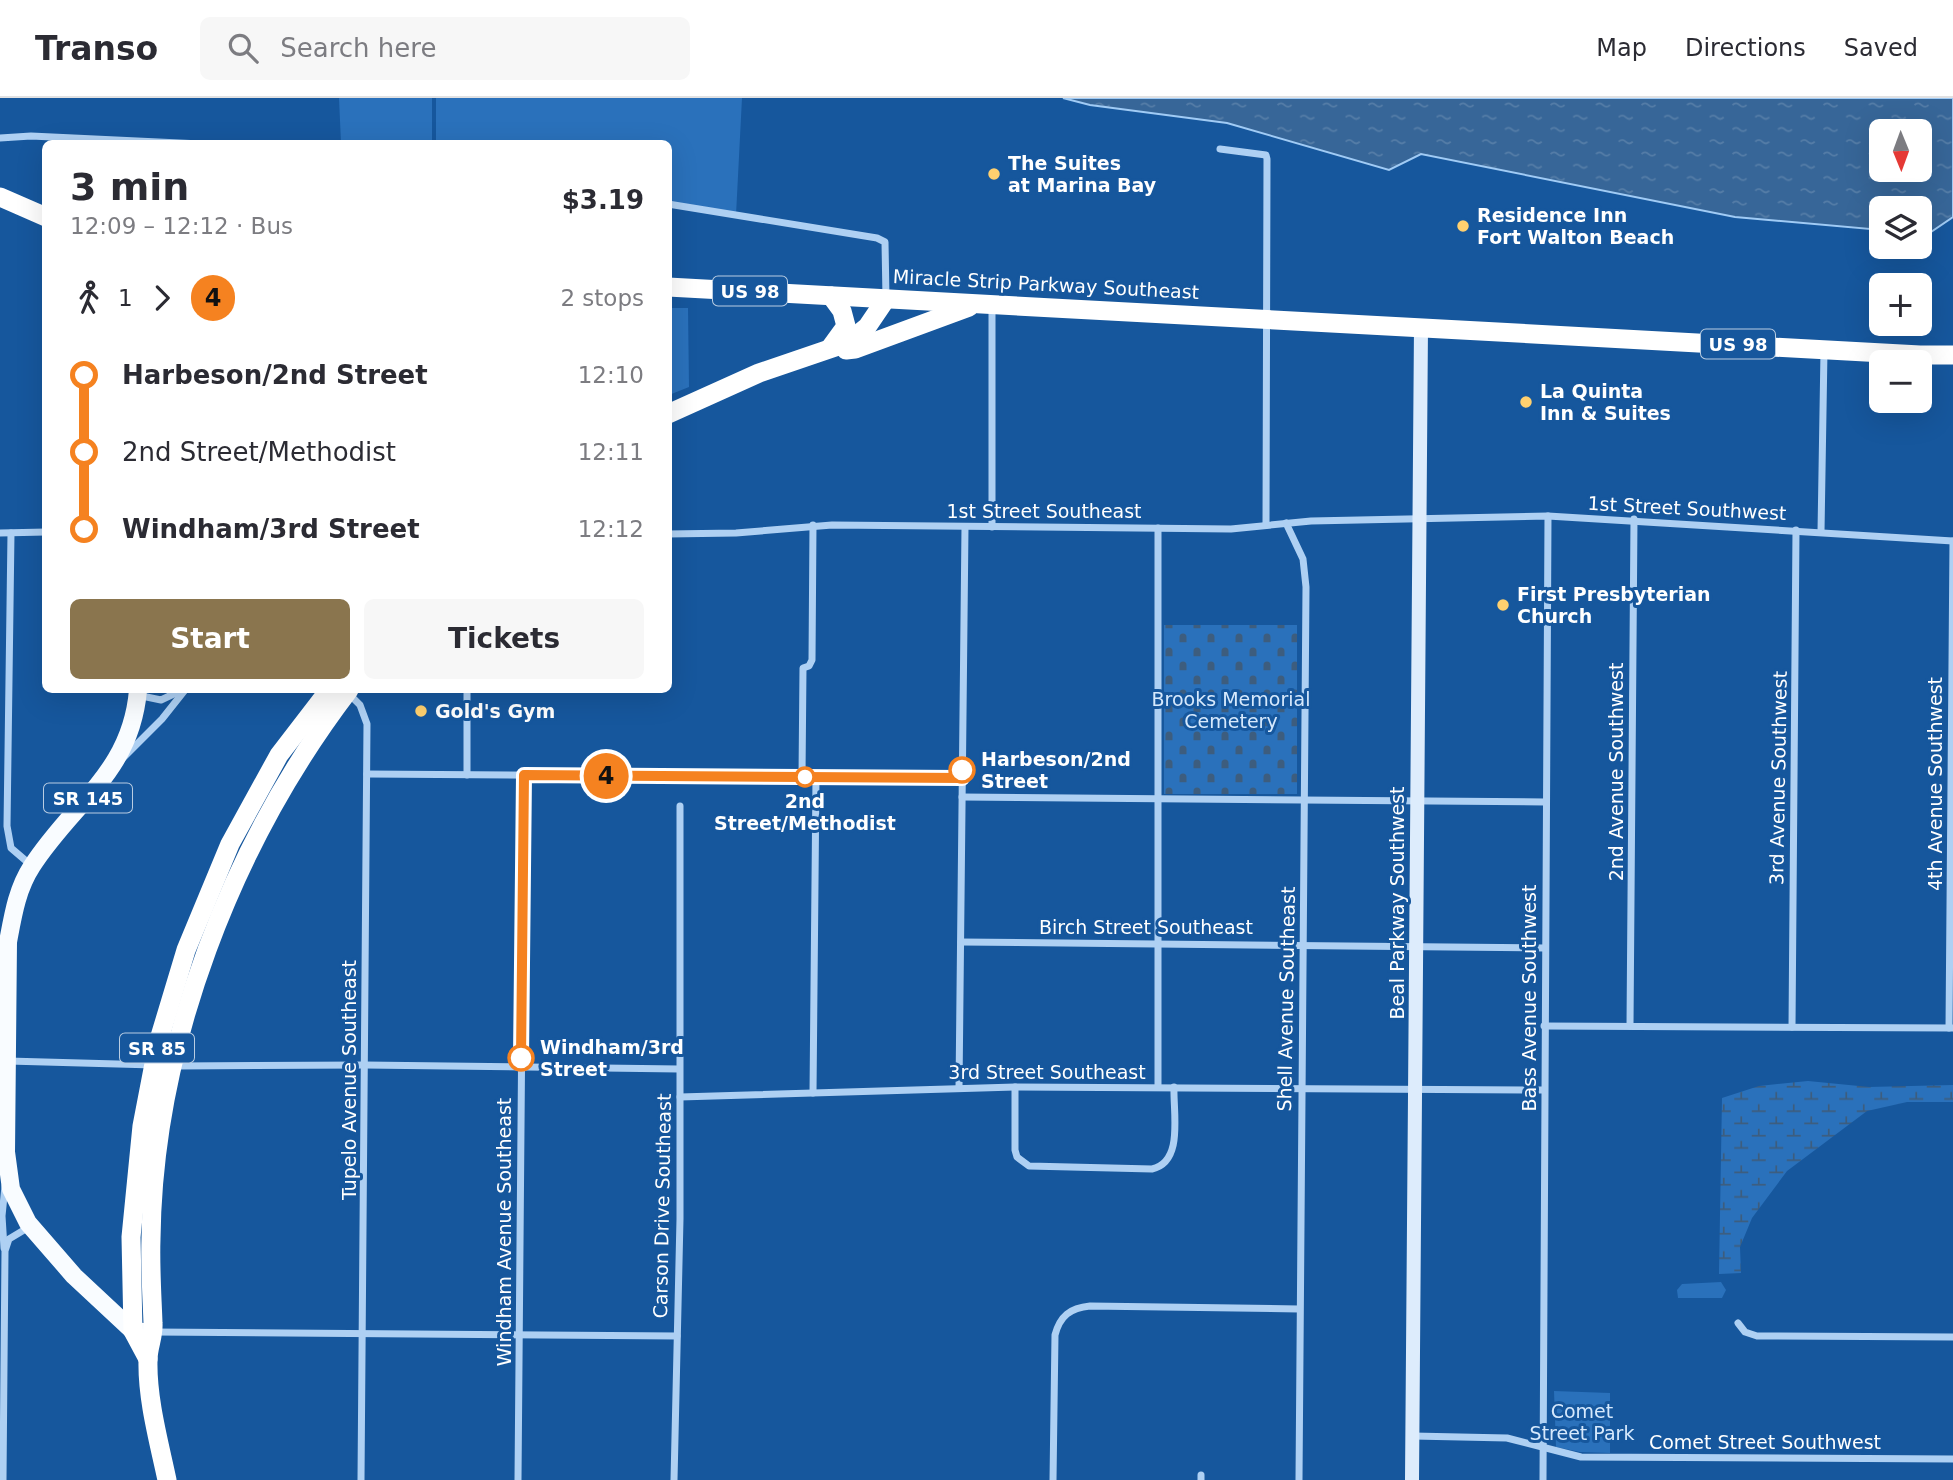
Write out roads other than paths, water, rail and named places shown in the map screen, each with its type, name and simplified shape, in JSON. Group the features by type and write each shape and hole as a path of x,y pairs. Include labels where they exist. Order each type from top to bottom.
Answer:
{"highway":[{"path":"0,187 42,204"},
{"path":"0,197 42,215"},
{"name":"Miracle Strip Parkway Southeast","path":"672,287 1421,327"},
{"path":"827,351 846,326 842,311 831,296"},
{"path":"672,412 759,373 847,343 862,332 886,299"},
{"path":"827,351 855,349 985,304"},
{"name":"US 98","path":"1421,327 1869,352"},
{"name":"US 98","path":"1932,355 1953,355"},
{"name":"US 98","path":"1932,357 1953,361"},
{"name":"SR 85","path":"167,1480 148,1359 133,1331 134,1192 153,1065 186,950 226,853 279,755 339,693"},
{"name":"SR 85","path":"148,1359 154,1332 151,1239 153,1201 162,1130 174,1066 205,957 239,871 298,761 340,693"}],"main road":[{"name":"Beal Parkway Southwest","path":"1412,1480 1421,327"},
{"name":"SR 145","path":"133,1331 98,1301 30,1226 20,1210 8,1176 3,1082 6,1061 4,942 19,893 32,866 114,767 129,736 138,693"},
{"path":"133,1331 154,1332"}],"street":[{"path":"0,138 32,136 114,140"},
{"path":"1220,149 1259,153 1266,155 1267,159 1266,525"},
{"path":"672,205 877,238 885,242 887,251 886,299"},
{"path":"985,304 992,527"},
{"path":"1821,532 1824,349"},
{"name":"1st Street Southwest","path":"1420,518 1548,516 1633,519 1953,541"},
{"name":"Bass Avenue Southwest","path":"1543,1480 1548,516"},
{"name":"1st Street Southeast","path":"672,534 736,533 813,526 1231,529 1286,523 1420,518"},
{"name":"2nd Avenue Southwest","path":"1630,1026 1633,519"},
{"name":"Shell Avenue Southeast","path":"1286,523 1303,559 1306,587 1299,1480"},
{"path":"802,777 803,668 809,666 812,660 813,526"},
{"path":"959,1088 965,527"},
{"path":"1158,528 1158,1087"},
{"name":"3rd Avenue Southwest","path":"1793,1027 1796,530"},
{"path":"0,533 42,532"},
{"path":"11,533 4,815 11,848 32,866"},
{"name":"4th Avenue Southwest","path":"1951,1028 1953,541"},
{"path":"141,693 161,699 176,693"},
{"path":"114,767 153,729 181,693"},
{"name":"Tupelo Avenue Southeast","path":"345,693 365,713 367,774 361,1480"},
{"path":"467,693 467,775"},
{"path":"367,774 962,778"},
{"name":"Windham Avenue Southeast","path":"518,1480 524,775"},
{"path":"813,1093 816,777"},
{"path":"962,797 1545,802"},
{"name":"Carson Drive Southeast","path":"674,1480 680,1097 680,806"},
{"name":"Birch Street Southeast","path":"961,942 1544,948"},
{"path":"1544,1026 1951,1028"},
{"path":"6,1061 174,1066 365,1065 679,1069"},
{"path":"1015,1087 1015,1150 1017,1157 1029,1166 1152,1169 1166,1164 1173,1152 1174,1087"},
{"name":"3rd Street Southeast","path":"680,1097 1015,1087 1543,1090"},
{"path":"3,1480 2,1349 5,1251 2,1206 8,1176"},
{"path":"5,1251 9,1240 30,1226"},
{"path":"1053,1480 1055,1335 1058,1324 1068,1312 1090,1306 1299,1309"},
{"path":"1738,1323 1745,1332 1757,1336 1953,1337"},
{"path":"154,1332 677,1336"},
{"name":"Comet Street Southwest","path":"1412,1436 1507,1438 1581,1457 1953,1459"}],"water":[{"path":"1063,98 1953,98 1953,217 1932,231 1932,196 1869,196 1869,229 1735,217 1421,154 1389,170 1227,123 1090,105"}],"place":[{"name":"The Suites at Marina Bay","path":"994,174"},
{"name":"Residence Inn Fort Walton Beach","path":"1463,226"},
{"name":"La Quinta Inn & Suites","path":"1526,402"},
{"name":"First Presbyterian Church","path":"1503,605"},
{"name":"Gold's Gym","path":"421,711"},
{"name":"Harbeson/2nd Street","path":"962,770"},
{"name":"2nd Street/Methodist","path":"805,777"},
{"name":"Windham/3rd Street","path":"521,1058"}],"park label":[{"name":"Brooks Memorial Cemetery","path":"1231,710"},
{"name":"Comet Street Park","path":"1582,1422"}]}
